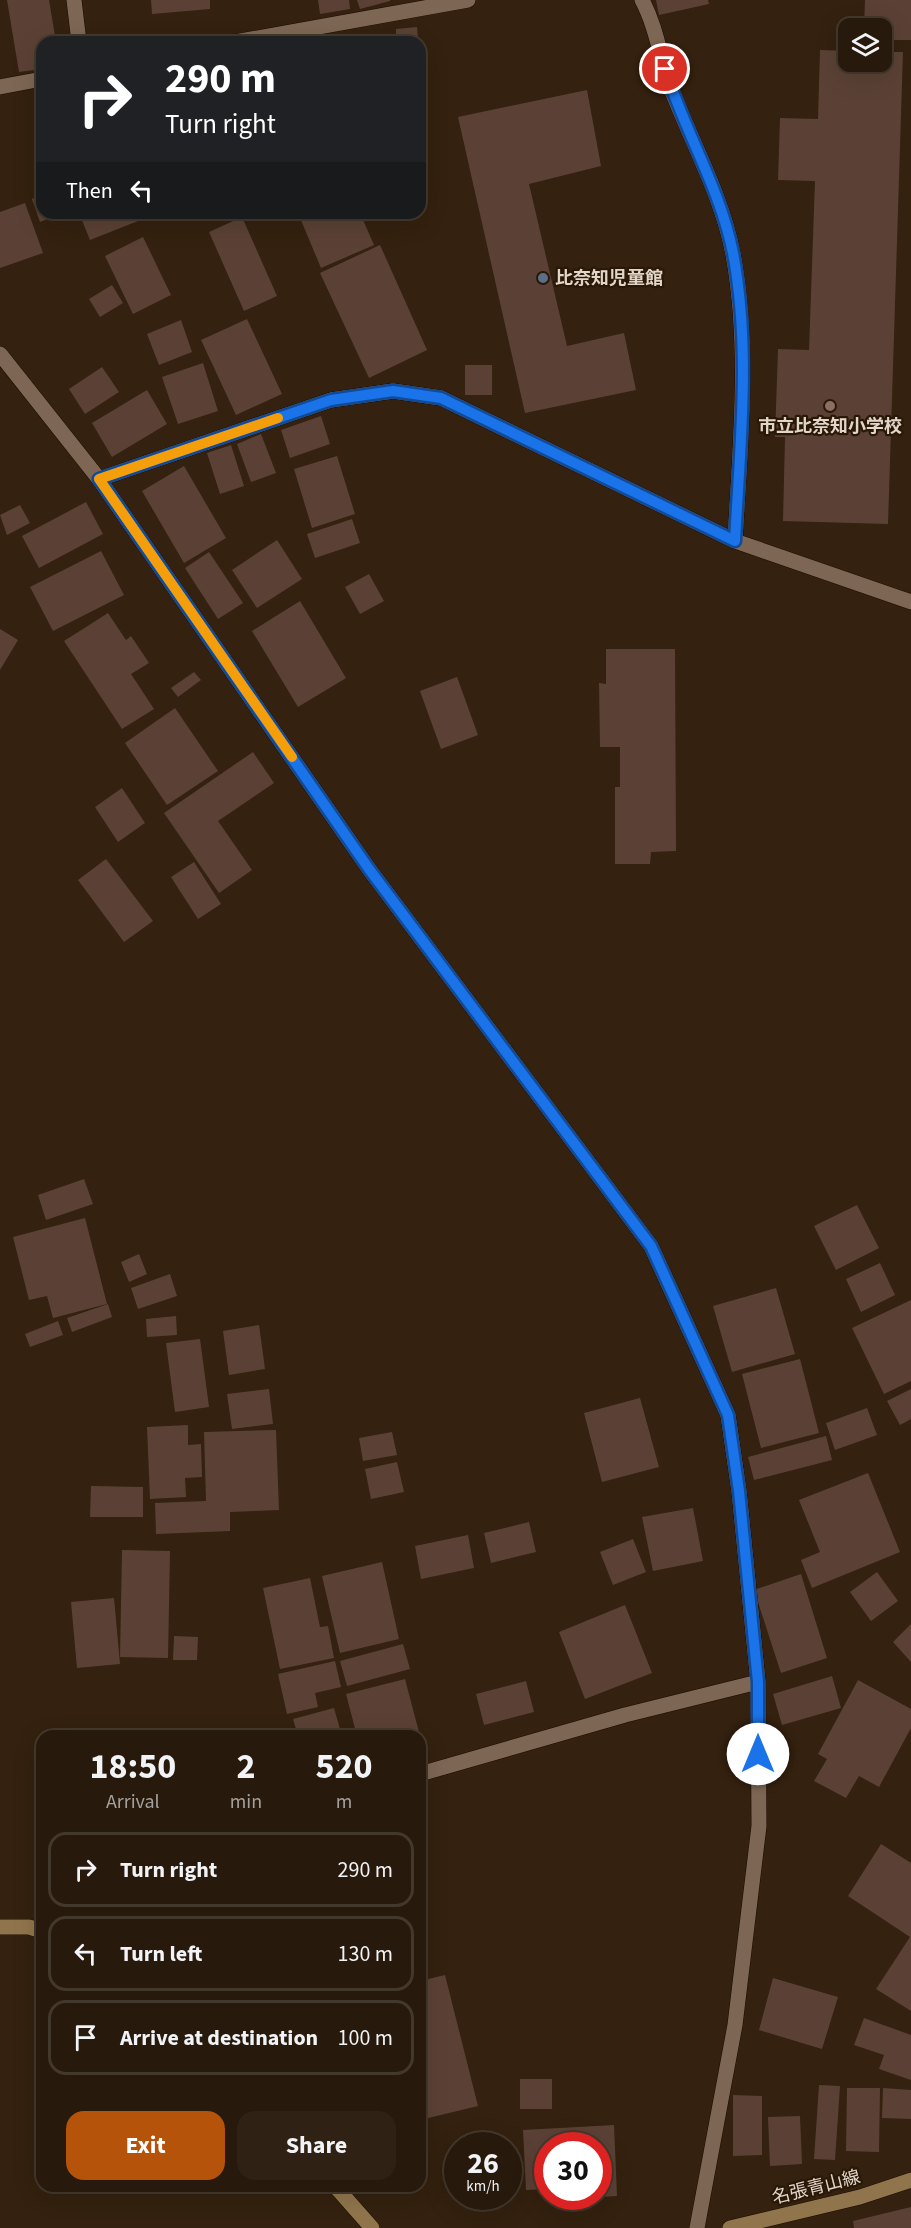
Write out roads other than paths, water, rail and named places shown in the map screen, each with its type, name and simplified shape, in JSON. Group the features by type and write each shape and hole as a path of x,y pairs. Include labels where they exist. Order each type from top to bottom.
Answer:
{"main road":[{"path":"0,1927 36,1929"},
{"name":"名張青山線","path":"729,2228 860,2197 911,2180"},
{"path":"341,2192 372,2228"}],"street":[{"path":"74,0 78,36"},
{"path":"268,36 468,0"},
{"path":"642,0 672,90 714,188 733,253 742,342 741,436 735,541"},
{"path":"0,87 36,80"},
{"path":"0,354 99,479 369,869 651,1246 728,1415 739,1491 758,1682 759,1826 735,2025 697,2228"},
{"path":"99,479 331,400 393,391 441,398 735,541 911,602"},
{"path":"426,1772 614,1718 758,1682"}],"place":[{"name":"比奈知児童館","path":"543,278"},
{"name":"市立比奈知小学校","path":"830,406"}]}
